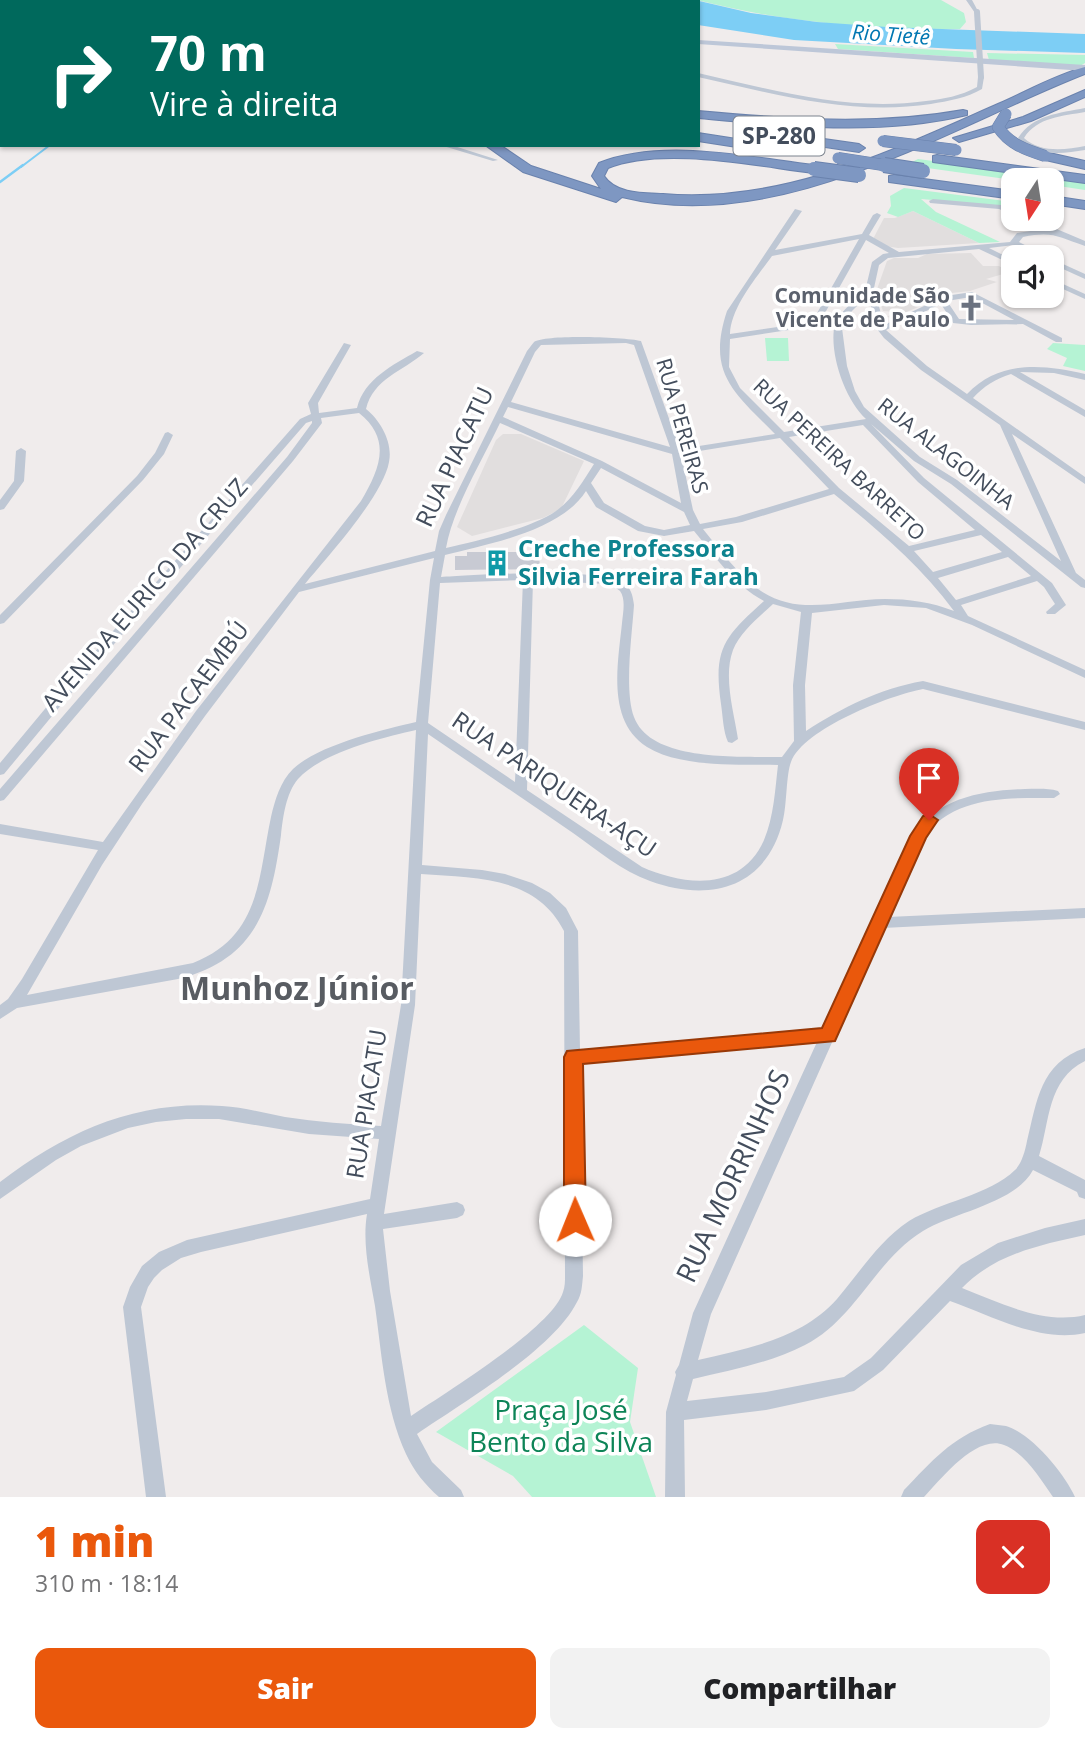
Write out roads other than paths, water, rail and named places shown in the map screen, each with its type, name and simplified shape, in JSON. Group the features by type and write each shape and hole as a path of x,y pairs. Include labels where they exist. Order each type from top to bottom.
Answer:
{"highway":[{"path":"754,162 661,156 631,157 603,166 597,176 604,185 614,190 649,198 723,200 777,194 814,184 861,166 1085,69"},
{"path":"700,114 818,124 907,122 969,111 1056,83"},
{"path":"1085,87 1006,114 998,127 1003,136 1015,144 1045,156 1085,166"},
{"path":"494,147 515,164 529,170 614,198 688,209 751,208 811,196 937,145 1043,114 1085,93"},
{"path":"700,114 883,141 1085,166"},
{"name":"SP-280","path":"700,124 1085,178"},
{"name":"SP-280","path":"700,137 1001,181"},
{"path":"617,147 1001,193"},
{"path":"670,147 754,162"},
{"path":"1064,190 1085,193"},
{"path":"1064,202 1085,205"}],"main road":[{"path":"700,42 1085,69"}],"street":[{"path":"700,75 812,101 884,107 922,104 968,94 980,88 981,78 977,12 969,0"},
{"path":"1085,110 1041,120 1027,128 1021,138 1028,146 1038,148 1085,148"},
{"path":"450,147 495,160"},
{"path":"933,201 996,206 1001,209"},
{"name":"RUA PEREIRA BARRETO","path":"798,211 731,311 726,337 725,367 729,378 744,398 786,437 836,490 907,550 932,576 965,618"},
{"path":"816,323 877,215"},
{"path":"1017,231 1018,236 1029,245"},
{"path":"1031,231 982,247 896,254 878,259 870,288 881,329 916,362 1085,481"},
{"path":"1018,236 1040,231 1063,233"},
{"path":"1058,231 1085,243"},
{"path":"768,254 865,236 896,254"},
{"path":"982,247 1001,257"},
{"path":"1064,267 1085,277"},
{"path":"1064,287 1085,297"},
{"path":"726,337 840,320 870,288"},
{"path":"881,329 962,294 972,295 1059,340"},
{"path":"943,301 956,321 1027,322"},
{"name":"RUA ALAGOINHA","path":"840,320 838,338 841,358 853,399 868,422 917,459 954,482 1085,585"},
{"name":"RUA PEREIRAS","path":"531,351 536,344 542,342 626,340 638,343 676,452 688,510 696,527 735,574 756,592 771,600 807,610"},
{"name":"AVENIDA EURICO DA CRUZ","path":"0,797 290,459 317,423 313,403 347,345"},
{"name":"RUA PIACATU","path":"156,1497 132,1317 137,1288 151,1266 173,1252 201,1244 375,1214 408,1006 422,724 440,552 451,515 531,351"},
{"path":"316,416 361,410 362,401 378,382 420,352"},
{"path":"968,398 978,384 1012,371 1046,369 1085,377"},
{"path":"1012,371 1085,414"},
{"path":"506,403 676,452 786,437 868,422 902,463 1039,577 1060,600 1059,608 1051,612"},
{"name":"RUA PACAEMBÚ","path":"0,1013 13,1003 107,847 174,751 365,502 386,462 385,443 369,415 361,410"},
{"name":"AVENIDA EURICO DA CRUZ","path":"0,771 303,421 316,416"},
{"path":"499,419 599,463 688,510"},
{"path":"1004,426 1072,574"},
{"path":"0,621 140,478 159,454 168,435"},
{"path":"0,507 19,481 21,451"},
{"path":"902,463 917,459"},
{"path":"296,590 482,542 544,522 560,513 587,484 599,463"},
{"path":"587,484 600,505 642,528 663,533 765,513 836,490"},
{"path":"907,550 983,531"},
{"path":"932,576 1010,554"},
{"path":"954,604 1039,577"},
{"path":"521,792 528,578"},
{"path":"435,580 598,579 617,584 627,593 627,714 636,734 659,750 690,755 785,761 800,741 868,699 898,688 923,685 1085,726"},
{"path":"162,581 182,584"},
{"path":"732,739 723,676 725,655 728,645 743,625 771,600"},
{"path":"800,741 799,685 807,610 907,602 928,605 965,618 1085,674"},
{"path":"13,1003 183,971 214,960 256,919 264,892 277,820 292,776 309,764 358,742 422,724"},
{"name":"RUA PARIQUERA-AÇU","path":"422,724 604,850 657,880 693,887 714,887 738,879 755,864 767,848 780,799 785,761"},
{"name":"RUA MORRINHOS","path":"675,1497 675,1412 702,1313 918,836 937,814 961,802 985,797 1054,794"},
{"path":"0,829 107,847"},
{"path":"407,1430 518,1352 556,1318 570,1297 574,1276 575,1220 571,931 565,915 556,904 519,884 483,875 415,869"},
{"path":"879,923 1085,913"},
{"path":"573,1057 829,1035"},
{"path":"684,1373 760,1353 799,1338 820,1326 912,1228 932,1216 1005,1186 1021,1175 1030,1160 1049,1084 1058,1069 1071,1059 1085,1054"},
{"path":"0,1192 67,1144 143,1117 179,1112 223,1112 320,1129 389,1133"},
{"path":"1030,1160 1085,1190 1085,1182"},
{"path":"454,1497 432,1480 407,1430 393,1368 374,1245 375,1214 457,1210"},
{"path":"675,1412 779,1399 848,1385 877,1364 967,1271 998,1251 1085,1227"},
{"path":"946,1291 1049,1326 1076,1328 1085,1324"},
{"path":"911,1497 963,1444 983,1433 1005,1435 1024,1445 1042,1464 1065,1497"}],"water":[{"name":"Rio Tietê","path":"700,1 751,13 817,22 1085,34 1085,53 956,49 794,40 700,25"}],"waterway":[{"path":"21,167 47,147"},
{"path":"0,182 23,165"}],"place":[{"name":"Comunidade São Vicente de Paulo","path":"971,308"},
{"name":"Creche Professora Silvia Ferreira Farah","path":"497,563"}],"district":[{"name":"Munhoz Júnior","path":"297,989"}],"park label":[{"name":"Praça José Bento da Silva","path":"561,1426"}]}
